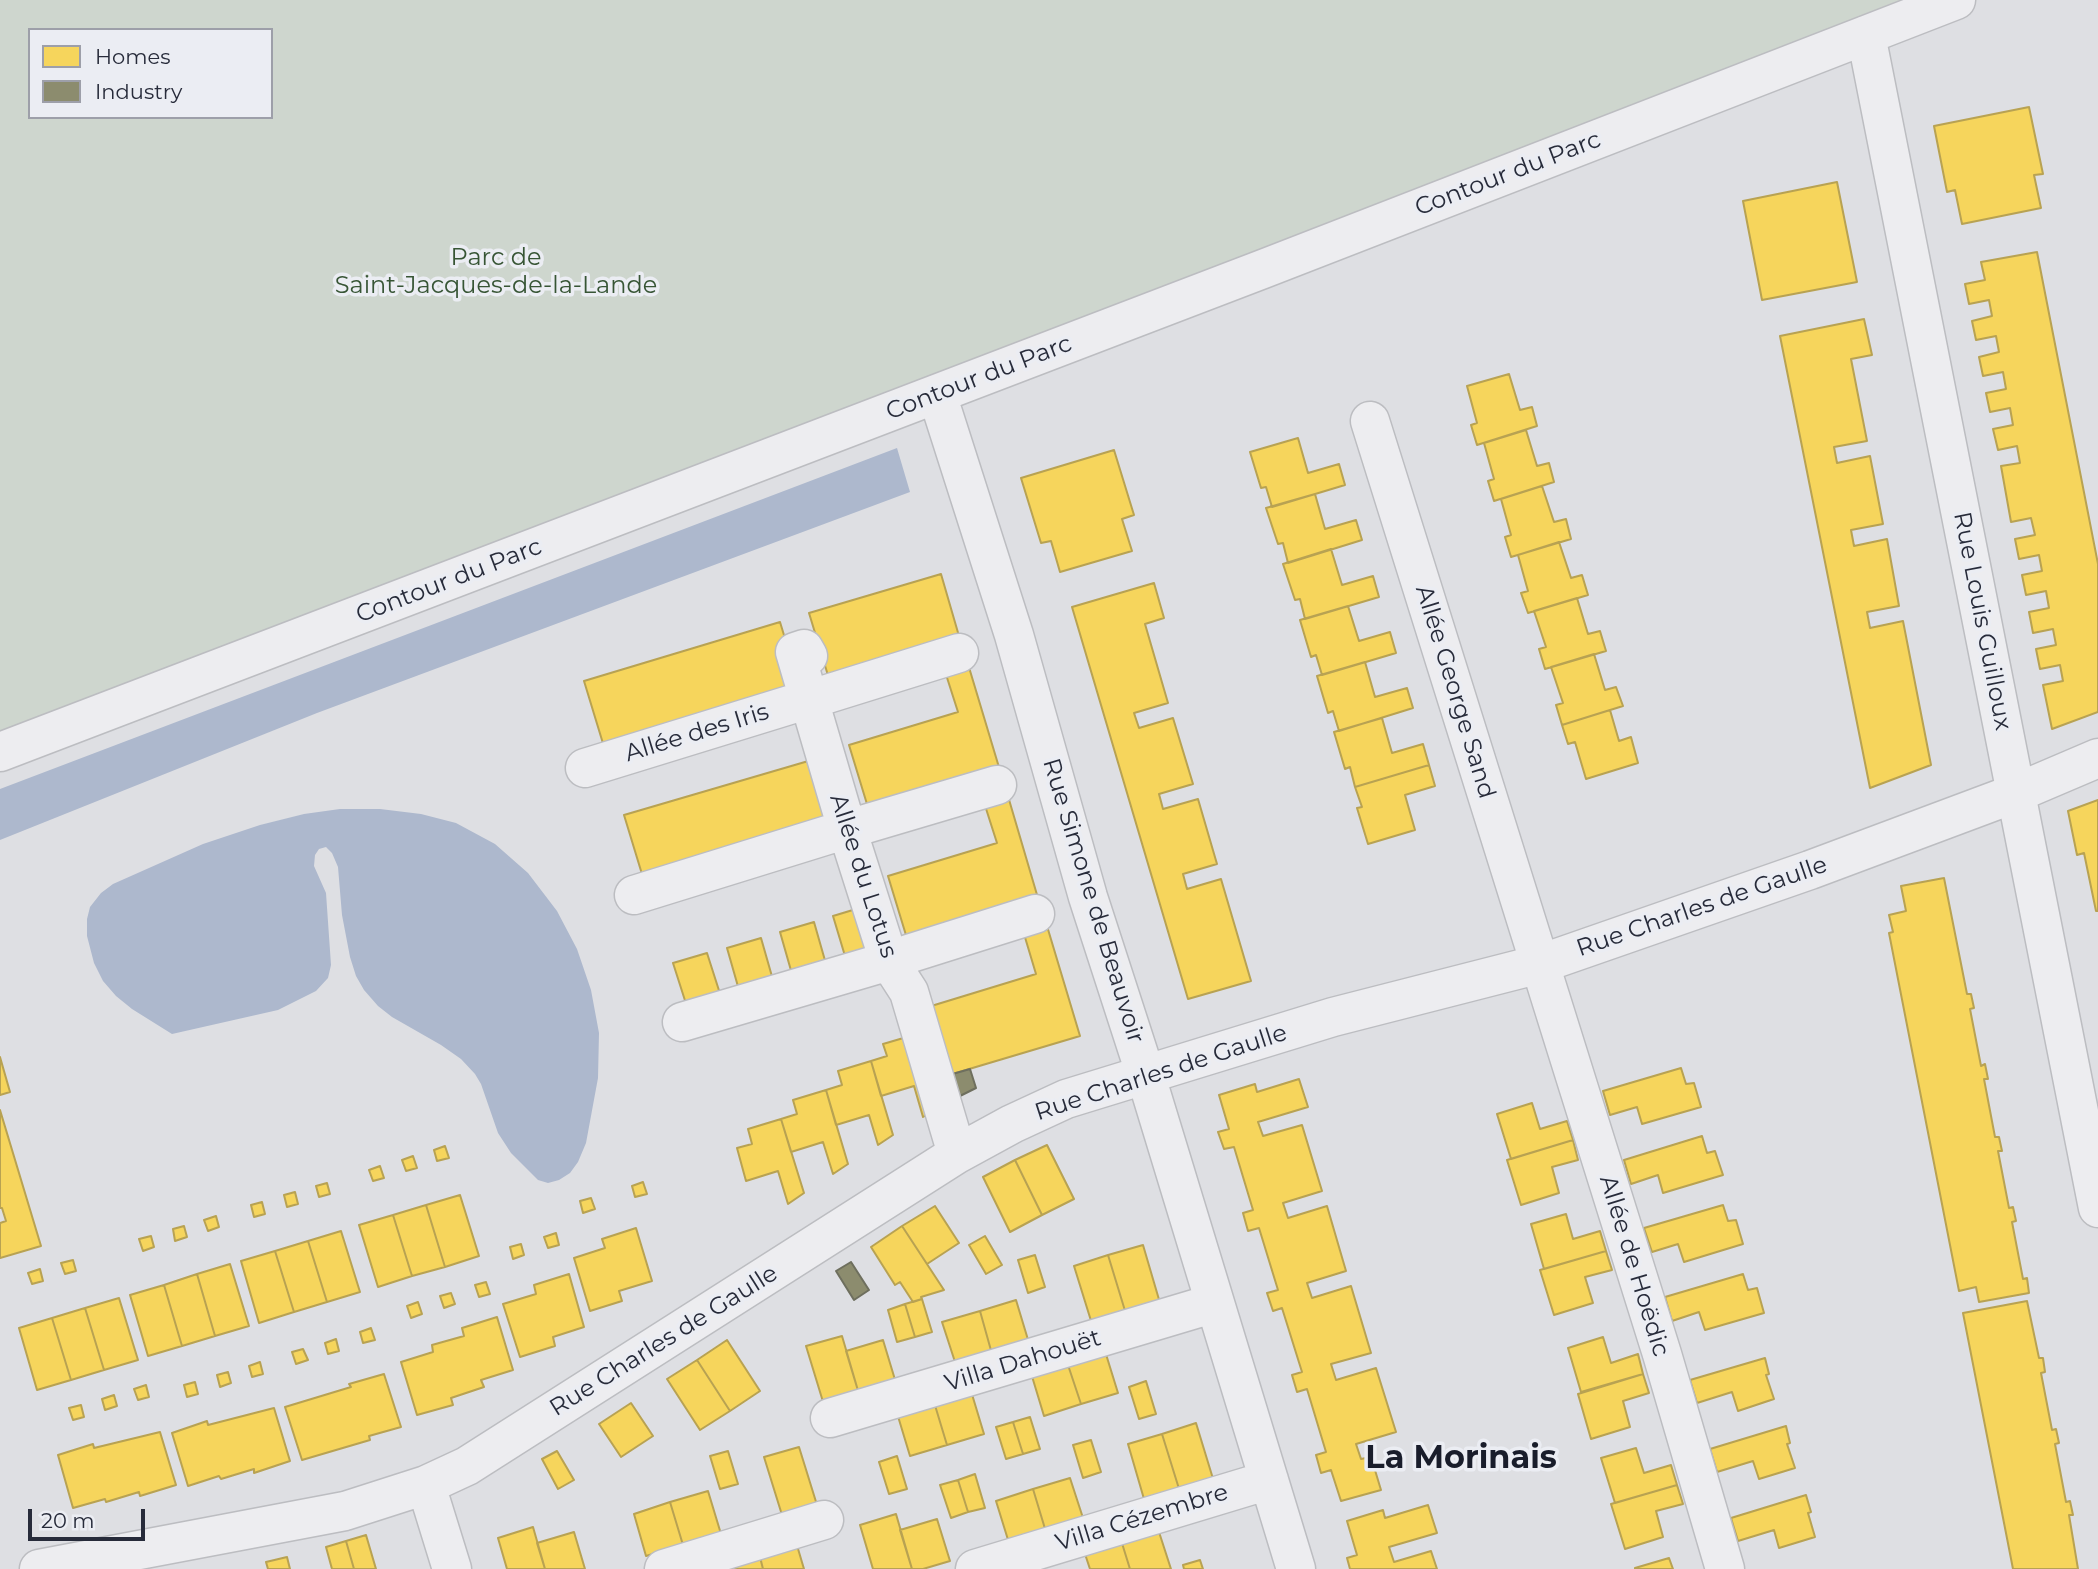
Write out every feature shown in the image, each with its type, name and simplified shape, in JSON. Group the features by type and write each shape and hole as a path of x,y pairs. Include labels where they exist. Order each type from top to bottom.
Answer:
{"street":[{"name":"Contour du Parc","path":"0,752 1956,0"},
{"name":"Rue Louis Guilloux","path":"1866,35 2098,1208"},
{"name":"Rue Simone de Beauvoir","path":"937,394 1014,635 1088,897 1296,1569"},
{"name":"Allée George Sand","path":"1370,421 1540,964"},
{"name":"Allée des Iris","path":"585,768 814,681 966,650 1014,635"},
{"name":"Allée du Lotus","path":"814,681 854,827 960,1152"},
{"name":"Rue Charles de Gaulle","path":"39,1569 345,1511 426,1485 467,1466 960,1152 1066,1099 1333,1017 1540,964 1810,870 2016,793 2098,758"},
{"path":"634,895 1053,768"},
{"path":"682,1022 898,958 1088,897"},
{"name":"Allée de Hoëdic","path":"1540,964 1662,1354 1725,1569"},
{"name":"Villa Dahouët","path":"830,1418 1215,1303"},
{"name":"Villa Cézembre","path":"975,1569 1269,1480"},
{"path":"426,1485 452,1569"},
{"path":"664,1569 824,1520"}],"green space":[{"name":"Parc de Saint-Jacques-de-la-Lande","path":"0,0 1956,0 0,752"}],"water":[{"path":"897,448 910,492 317,713 0,840 0,789"},
{"path":"340,809 380,809 421,814 456,823 495,844 528,873 557,911 577,949 591,990 599,1033 598,1078 586,1143 570,1173 559,1180 548,1183 538,1180 511,1153 498,1133 481,1084 461,1059 392,1017 364,990 350,957 342,915 338,867 326,847 319,849 315,855 314,866 326,893 331,965 328,978 316,991 278,1010 172,1034 132,1009 103,981 94,963 87,936 87,919 90,907 101,893 113,884 203,844 260,825 304,814"}],"building: Homes":[{"path":"2029,107 2043,174 2034,175 2041,208 1962,224 1955,190 1947,192 1934,126"},
{"path":"1837,182 1857,282 1762,300 1743,201"},
{"path":"2037,252 2098,564 2098,712 2052,729 2043,685 2063,681 2060,665 2040,669 2036,649 2056,645 2053,629 2033,633 2029,612 2049,608 2046,591 2026,595 2022,575 2042,571 2039,555 2019,559 2015,539 2035,535 2031,518 2011,522 2001,466 2020,463 2017,446 1998,450 1993,429 2013,425 2010,408 1990,412 1986,393 2006,389 2003,372 1983,376 1979,357 1999,352 1996,336 1976,340 1972,321 1992,316 1989,300 1969,304 1965,284 1985,280 1981,262"},
{"path":"1864,319 1872,355 1851,359 1867,441 1834,447 1837,463 1870,456 1883,524 1851,530 1854,546 1887,539 1899,606 1867,612 1870,628 1903,621 1931,765 1870,788 1780,336"},
{"path":"1509,374 1520,410 1532,407 1537,426 1477,445 1471,425 1477,423 1467,386"},
{"path":"1526,430 1537,466 1549,463 1554,482 1494,501 1488,481 1494,479 1484,443"},
{"path":"1298,438 1308,473 1339,464 1345,485 1272,507 1266,487 1261,488 1250,452"},
{"path":"1114,450 1134,515 1122,519 1132,551 1060,572 1051,541 1041,543 1021,478"},
{"path":"1542,486 1554,522 1566,519 1571,539 1511,557 1505,537 1511,535 1501,499"},
{"path":"1315,494 1325,529 1356,520 1362,540 1288,563 1283,543 1278,544 1266,508"},
{"path":"1559,542 1571,578 1582,575 1588,595 1528,613 1521,593 1528,591 1518,555"},
{"path":"1331,549 1342,585 1373,576 1379,597 1305,619 1300,599 1295,600 1283,564"},
{"path":"941,574 961,643 830,682 809,613"},
{"path":"1154,583 1164,618 1145,624 1168,703 1134,713 1139,728 1173,718 1193,784 1159,794 1163,809 1198,799 1217,864 1183,874 1187,889 1221,879 1251,981 1188,999 1072,607"},
{"path":"1577,598 1588,634 1600,631 1606,651 1545,669 1539,649 1546,647 1534,611"},
{"path":"1348,606 1359,641 1390,632 1396,653 1322,675 1316,655 1311,657 1300,620"},
{"path":"780,622 801,691 605,750 584,681"},
{"path":"965,654 1001,774 870,814 849,745 958,712 942,662"},
{"path":"1594,654 1605,690 1616,687 1623,706 1562,725 1556,705 1563,703 1551,667"},
{"path":"1365,662 1375,697 1407,688 1413,708 1339,731 1333,711 1328,713 1317,676"},
{"path":"1610,710 1619,741 1631,737 1638,763 1586,779 1575,742 1568,744 1562,725"},
{"path":"1382,718 1392,753 1423,744 1429,765 1355,787 1350,767 1345,769 1334,732"},
{"path":"822,757 842,826 645,884 624,815"},
{"path":"1429,765 1435,786 1405,795 1415,830 1368,844 1357,808 1362,807 1355,787"},
{"path":"1005,786 1040,905 909,945 888,876 997,843 981,793"},
{"path":"2098,800 2096,911 2084,853 2077,855 2068,811"},
{"path":"1944,878 1967,994 1971,994 1974,1008 1970,1009 1981,1066 1985,1064 1988,1079 1984,1079 1995,1137 1999,1137 2002,1151 1998,1151 2009,1208 2013,1207 2016,1221 2012,1222 2023,1279 2027,1278 2029,1293 1979,1302 1976,1287 1959,1291 1889,933 1893,932 1889,915 1906,911 1901,886"},
{"path":"866,906 881,956 848,966 833,916"},
{"path":"1044,916 1080,1036 949,1075 928,1007 1036,974 1021,924"},
{"path":"814,922 828,971 794,981 780,932"},
{"path":"761,938 775,987 741,997 727,948"},
{"path":"707,953 723,1003 689,1013 673,963"},
{"path":"917,1034 939,1108 923,1117 914,1086 881,1096 871,1061 887,1056 883,1044"},
{"path":"0,1057 10,1092 0,1095"},
{"path":"871,1061 893,1135 878,1145 869,1115 836,1125 826,1090 842,1085 838,1071"},
{"path":"1681,1068 1686,1084 1694,1083 1701,1107 1642,1124 1637,1107 1610,1115 1603,1091"},
{"path":"1299,1079 1308,1107 1258,1122 1263,1136 1302,1125 1322,1191 1283,1203 1288,1218 1327,1206 1346,1271 1307,1283 1312,1298 1351,1286 1371,1353 1331,1364 1336,1380 1376,1368 1396,1432 1356,1444 1361,1459 1371,1457 1381,1490 1341,1501 1331,1470 1321,1473 1316,1455 1326,1452 1307,1389 1297,1392 1292,1375 1302,1372 1282,1308 1273,1311 1267,1293 1278,1290 1259,1228 1248,1231 1243,1213 1253,1210 1234,1147 1224,1149 1218,1132 1229,1129 1219,1095 1255,1084 1257,1092"},
{"path":"826,1090 848,1164 833,1174 823,1142 791,1152 781,1119 797,1114 793,1100"},
{"path":"1532,1103 1540,1129 1567,1121 1573,1140 1511,1159 1497,1114"},
{"path":"0,1110 41,1246 0,1258 0,1223 6,1221 0,1208"},
{"path":"781,1119 804,1193 788,1204 778,1171 746,1181 737,1148 752,1144 748,1129"},
{"path":"1702,1136 1707,1153 1715,1151 1723,1175 1663,1193 1658,1175 1631,1184 1624,1160"},
{"path":"1573,1140 1578,1160 1552,1167 1559,1193 1521,1205 1507,1160"},
{"path":"1047,1145 1074,1199 1042,1215 1015,1160"},
{"path":"445,1146 449,1158 437,1161 434,1150"},
{"path":"413,1156 417,1168 406,1171 402,1160"},
{"path":"1015,1160 1042,1215 1010,1232 983,1177"},
{"path":"380,1166 384,1178 373,1181 369,1170"},
{"path":"643,1182 647,1194 635,1197 632,1186"},
{"path":"327,1183 330,1194 319,1197 316,1186"},
{"path":"295,1192 298,1204 287,1207 284,1195"},
{"path":"460,1195 479,1256 445,1267 426,1205"},
{"path":"591,1198 595,1209 583,1213 580,1201"},
{"path":"262,1202 265,1214 254,1217 251,1205"},
{"path":"426,1205 445,1267 412,1276 393,1215"},
{"path":"1723,1205 1728,1221 1736,1220 1743,1244 1684,1262 1678,1244 1652,1252 1644,1228"},
{"path":"935,1206 959,1243 927,1264 902,1226"},
{"path":"1566,1214 1573,1239 1600,1231 1606,1251 1544,1269 1531,1224"},
{"path":"393,1215 412,1276 378,1287 359,1225"},
{"path":"216,1216 219,1227 208,1231 204,1220"},
{"path":"184,1226 187,1237 175,1241 173,1229"},
{"path":"902,1226 944,1290 913,1302 900,1282 895,1285 871,1247"},
{"path":"636,1228 652,1281 619,1291 622,1301 590,1311 574,1258 605,1248 602,1239"},
{"path":"341,1231 360,1292 327,1302 308,1241"},
{"path":"556,1233 559,1245 548,1248 544,1237"},
{"path":"151,1236 154,1247 143,1251 139,1239"},
{"path":"985,1236 1002,1265 986,1274 969,1245"},
{"path":"308,1241 327,1302 294,1312 275,1251"},
{"path":"521,1244 524,1255 513,1259 510,1247"},
{"path":"1143,1245 1160,1303 1126,1314 1108,1255"},
{"path":"275,1251 294,1312 259,1323 241,1261"},
{"path":"1606,1251 1612,1270 1585,1277 1593,1303 1554,1315 1540,1270"},
{"path":"1035,1255 1045,1287 1028,1293 1018,1260"},
{"path":"1108,1255 1126,1314 1092,1324 1074,1266"},
{"path":"73,1260 76,1271 65,1274 61,1263"},
{"path":"230,1264 249,1326 215,1336 197,1274"},
{"path":"40,1269 43,1281 32,1284 28,1273"},
{"path":"197,1274 215,1336 182,1346 164,1285"},
{"path":"569,1274 584,1327 553,1337 555,1346 520,1357 503,1304 536,1294 534,1285"},
{"path":"1743,1274 1748,1290 1757,1288 1764,1313 1705,1330 1699,1312 1672,1321 1665,1297"},
{"path":"486,1282 490,1294 479,1297 475,1285"},
{"path":"164,1285 182,1346 148,1356 130,1295"},
{"path":"451,1293 455,1304 444,1308 440,1296"},
{"path":"119,1298 138,1360 104,1370 85,1308"},
{"path":"922,1299 932,1332 915,1337 905,1304"},
{"path":"1016,1300 1029,1343 992,1354 980,1311"},
{"path":"2027,1301 2039,1358 2043,1358 2045,1372 2041,1373 2052,1430 2056,1429 2059,1443 2055,1444 2066,1502 2070,1501 2073,1515 2069,1515 2078,1569 2013,1569 1963,1313"},
{"path":"418,1302 422,1314 411,1318 407,1306"},
{"path":"905,1304 915,1337 897,1342 888,1310"},
{"path":"85,1308 104,1370 71,1380 52,1318"},
{"path":"980,1311 992,1354 956,1365 942,1322"},
{"path":"497,1317 513,1370 481,1380 484,1387 451,1398 453,1405 417,1415 401,1362 433,1352 432,1345 464,1336 462,1328"},
{"path":"52,1318 71,1380 37,1390 19,1328"},
{"path":"371,1328 375,1340 363,1343 360,1332"},
{"path":"842,1336 859,1394 824,1405 806,1346"},
{"path":"1603,1337 1611,1363 1638,1354 1643,1374 1581,1392 1568,1348"},
{"path":"336,1339 339,1351 328,1354 325,1343"},
{"path":"727,1340 760,1391 730,1411 697,1360"},
{"path":"883,1340 896,1383 859,1394 846,1351"},
{"path":"303,1349 308,1360 296,1364 292,1352"},
{"path":"1105,1351 1118,1393 1081,1404 1067,1362"},
{"path":"1765,1358 1769,1374 1766,1375 1774,1399 1738,1411 1732,1392 1697,1403 1690,1380"},
{"path":"697,1360 730,1411 700,1430 667,1379"},
{"path":"260,1362 263,1374 252,1377 249,1366"},
{"path":"1067,1362 1081,1404 1044,1416 1031,1373"},
{"path":"228,1372 231,1383 220,1387 217,1375"},
{"path":"384,1374 401,1427 369,1436 370,1440 302,1460 285,1407"},
{"path":"1643,1374 1649,1393 1623,1401 1630,1427 1591,1439 1578,1394"},
{"path":"1146,1381 1156,1414 1139,1419 1129,1387"},
{"path":"195,1382 198,1394 187,1397 184,1385"},
{"path":"146,1385 149,1397 138,1400 134,1389"},
{"path":"971,1391 984,1434 947,1445 934,1402"},
{"path":"114,1395 117,1406 105,1410 102,1399"},
{"path":"934,1402 947,1445 910,1456 897,1413"},
{"path":"631,1403 653,1436 621,1457 599,1424"},
{"path":"81,1405 84,1417 73,1420 69,1408"},
{"path":"274,1408 290,1461 254,1473 254,1469 188,1486 172,1433 207,1421 208,1425"},
{"path":"1030,1417 1040,1449 1023,1454 1013,1422"},
{"path":"1013,1422 1023,1454 1006,1459 996,1427"},
{"path":"1196,1423 1214,1482 1180,1492 1162,1434"},
{"path":"1786,1426 1790,1443 1787,1444 1795,1468 1759,1479 1753,1461 1717,1472 1710,1449"},
{"path":"160,1432 176,1485 140,1496 139,1492 73,1508 58,1455 93,1444 94,1448"},
{"path":"1162,1434 1180,1492 1144,1499 1128,1444"},
{"path":"1091,1440 1101,1472 1083,1478 1073,1445"},
{"path":"799,1447 817,1505 782,1515 764,1457"},
{"path":"1636,1448 1644,1473 1671,1465 1677,1485 1615,1503 1601,1458"},
{"path":"557,1451 574,1480 558,1489 542,1459"},
{"path":"728,1451 738,1484 720,1489 710,1456"},
{"path":"897,1456 907,1489 889,1494 879,1462"},
{"path":"975,1474 985,1508 968,1512 958,1480"},
{"path":"1070,1478 1083,1518 1046,1532 1033,1489"},
{"path":"958,1480 968,1512 951,1518 940,1485"},
{"path":"1677,1485 1683,1504 1656,1511 1663,1537 1625,1549 1611,1504"},
{"path":"1033,1489 1046,1532 1009,1543 996,1501"},
{"path":"708,1491 721,1534 683,1545 670,1502"},
{"path":"1806,1495 1815,1537 1779,1548 1774,1530 1738,1541 1731,1518"},
{"path":"670,1502 683,1545 646,1556 634,1514"},
{"path":"1428,1505 1437,1533 1389,1547 1394,1562 1431,1551 1437,1569 1350,1569 1347,1558 1357,1555 1347,1521 1383,1510 1385,1518"},
{"path":"896,1514 912,1569 873,1569 860,1525"},
{"path":"937,1519 950,1561 923,1569 912,1569 900,1530"},
{"path":"533,1527 545,1569 507,1569 498,1538"},
{"path":"574,1532 585,1569 545,1569 537,1543"},
{"path":"1159,1532 1171,1569 1130,1569 1121,1540"},
{"path":"366,1535 376,1569 354,1569 346,1541"},
{"path":"1121,1540 1130,1569 1090,1569 1084,1551"},
{"path":"346,1541 354,1569 332,1569 326,1547"},
{"path":"796,1542 804,1569 763,1569 759,1553"},
{"path":"759,1553 763,1569 723,1569"},
{"path":"287,1557 290,1569 268,1569 266,1562"},
{"path":"1669,1558 1673,1569 1635,1569 1635,1568"},
{"path":"1200,1560 1203,1569 1184,1569 1183,1565"}],"building: Industry":[{"path":"970,1069 976,1088 956,1098 949,1075"},
{"path":"851,1262 869,1290 854,1300 836,1271"}],"district":[{"name":"La Morinais","path":"1461,1459"}]}
